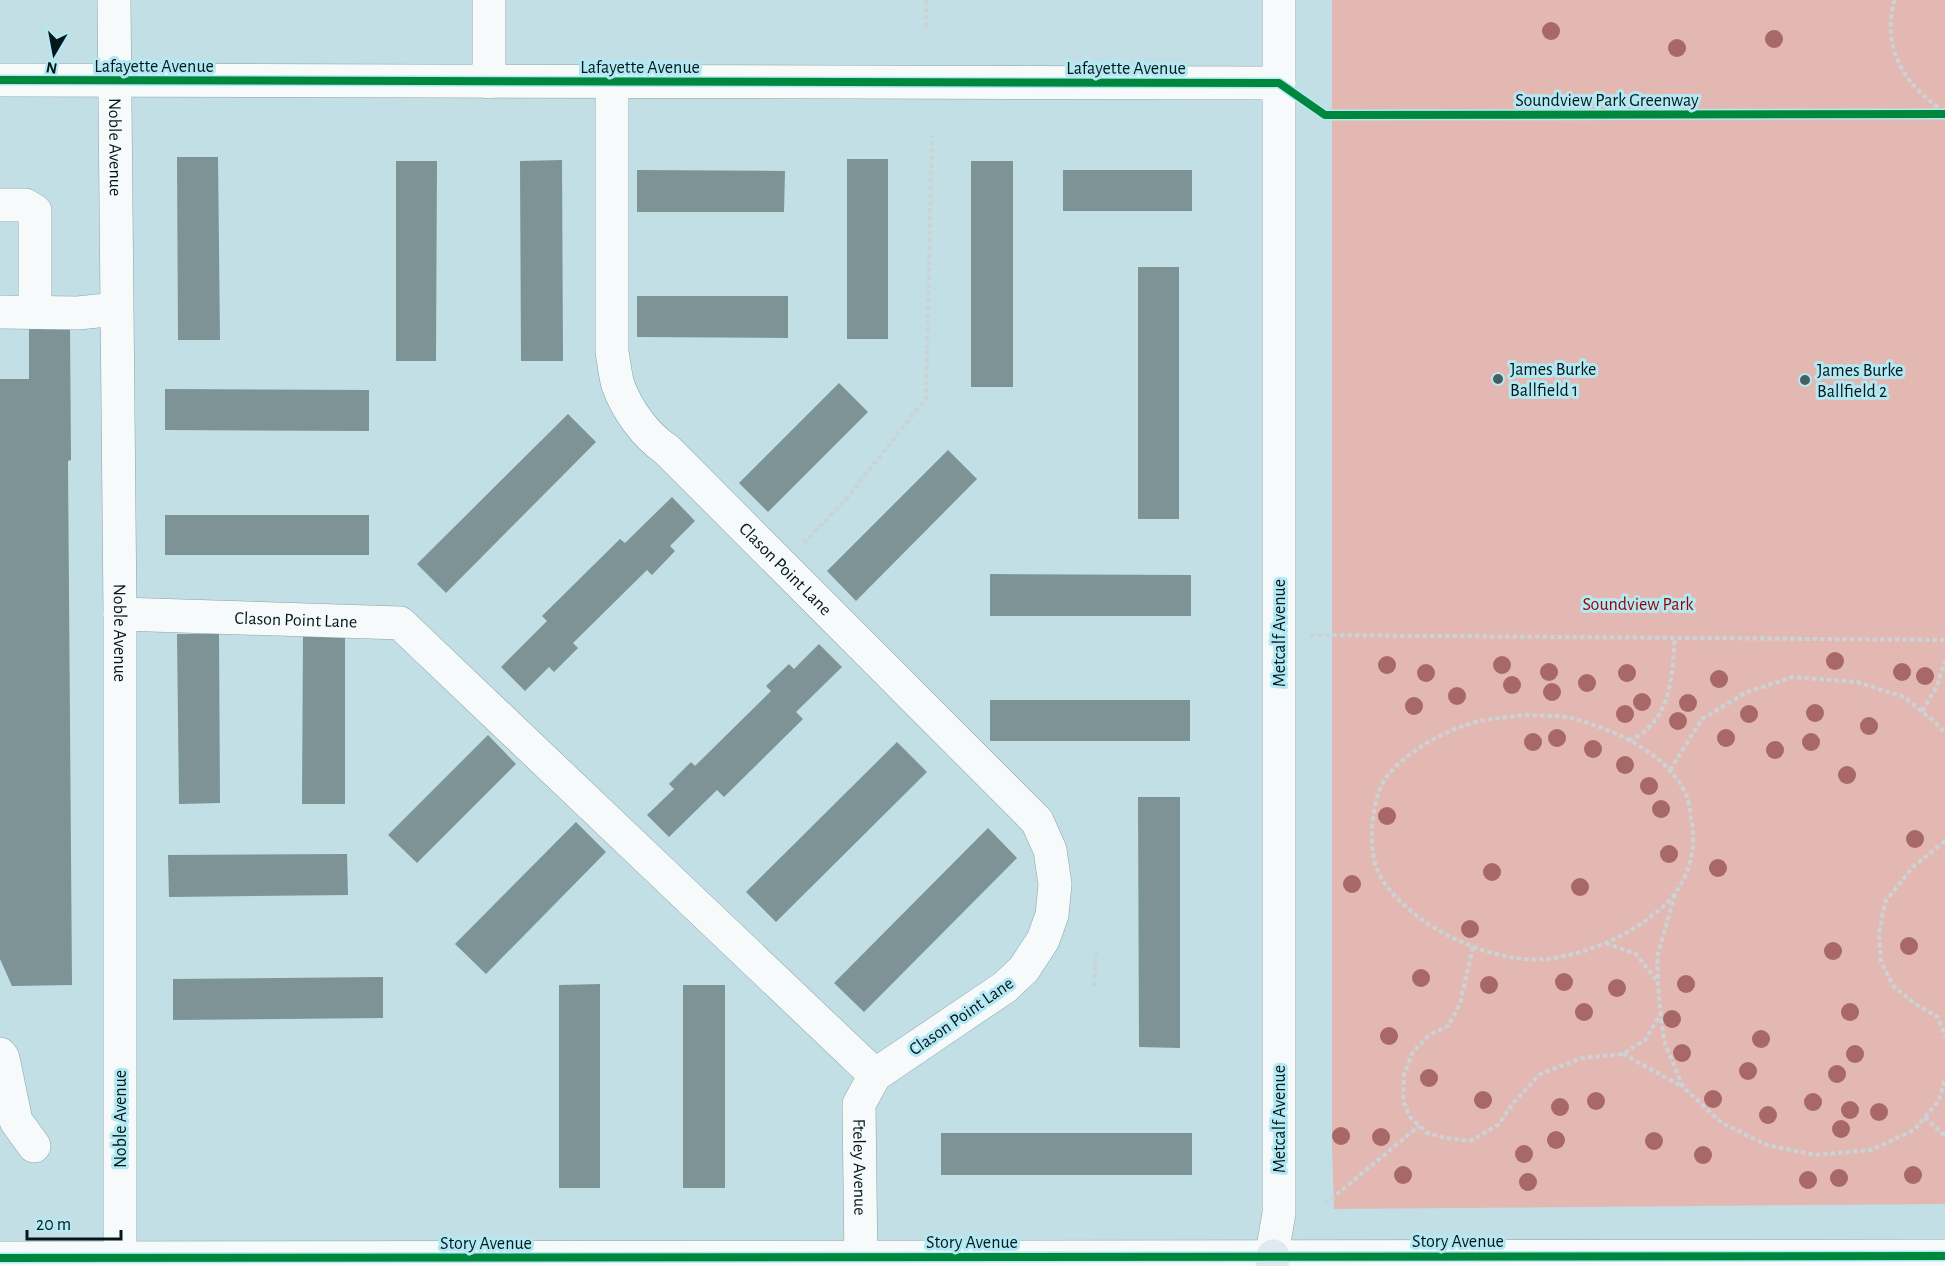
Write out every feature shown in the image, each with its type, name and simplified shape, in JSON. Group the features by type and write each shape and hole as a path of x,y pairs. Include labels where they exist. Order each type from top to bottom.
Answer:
{"street":[{"name":"Noble Avenue","path":"114,0 120,614 120,1262"},
{"path":"489,0 489,82"},
{"name":"Metcalf Avenue","path":"1272,1263 1279,1213 1279,0"},
{"name":"Lafayette Avenue","path":"0,80 1279,83"},
{"name":"Clason Point Lane","path":"120,614 400,623 875,1075 997,993 1024,969 1043,940 1052,915 1055,884 1050,850 1037,821 659,444 635,418 618,385 612,352 612,81"},
{"path":"0,205 25,205 35,211 35,312"},
{"path":"0,312 78,313 117,309"},
{"path":"0,1054 3,1058 17,1132"},
{"name":"Fteley Avenue","path":"861,1262 858,1104 875,1075"},
{"name":"Story Avenue","path":"0,1258 120,1262 1272,1263 1945,1256"}],"path":[{"path":"926,0 926,27"},
{"path":"1893,1 1891,33 1897,58 1910,82 1928,101 1945,113"},
{"path":"1933,114 1945,113"},
{"path":"800,547 848,497 926,398 932,136"},
{"path":"1279,634 1945,640"},
{"path":"1629,741 1648,729 1662,711 1670,687 1675,638"},
{"path":"1922,711 1937,686 1945,661"},
{"path":"1670,770 1702,719 1745,693 1792,677 1857,682 1904,697 1945,733"},
{"path":"1675,893 1650,918 1618,937 1583,951 1545,959 1503,956 1461,943 1432,926 1407,908 1383,884 1371,852 1372,817 1384,780 1411,753 1448,731 1481,721 1525,715 1573,718 1612,732 1646,750 1670,770 1687,797 1693,832 1691,864 1675,893 1657,957 1658,982 1664,1041 1683,1087"},
{"path":"1945,841 1913,867 1886,902 1879,933 1881,962 1894,987 1917,1005 1938,1017 1945,1037"},
{"path":"1605,942 1636,954 1658,982"},
{"path":"1473,947 1460,1004 1448,1026 1429,1035 1413,1052 1404,1074 1403,1100 1410,1117 1427,1133 1470,1141 1498,1125 1514,1102 1540,1074 1582,1058 1623,1054 1645,1040 1660,1015"},
{"path":"1094,986 1096,951"},
{"path":"1623,1054 1683,1087 1722,1123 1767,1145 1815,1155 1871,1150 1914,1130 1939,1101 1945,1078"},
{"path":"1925,1118 1945,1136"},
{"path":"1325,1204 1419,1126"}],"green space":[{"name":"Soundview Park","path":"1332,0 1945,0 1945,1204 1334,1209 1332,1149"}],"building":[{"path":"177,157 218,157 220,340 178,340"},
{"path":"847,159 888,159 888,339 847,339"},
{"path":"562,160 563,361 521,361 520,161"},
{"path":"396,161 437,161 436,361 396,361"},
{"path":"971,161 1013,161 1013,387 971,387"},
{"path":"637,170 785,171 784,212 637,212"},
{"path":"1063,170 1192,170 1192,211 1063,211"},
{"path":"1138,267 1179,267 1179,519 1138,519"},
{"path":"637,296 788,296 788,338 637,337"},
{"path":"29,327 70,327 71,460 68,461 72,985 12,986 0,959 0,379 29,379"},
{"path":"839,383 868,412 768,512 739,483"},
{"path":"165,389 369,390 369,431 165,430"},
{"path":"568,414 596,442 446,593 417,564"},
{"path":"948,450 977,479 856,601 827,571"},
{"path":"672,497 695,521 670,546 675,551 652,575 647,570 573,643 578,648 554,672 549,667 525,691 501,667 547,621 542,616 620,539 625,543"},
{"path":"165,515 369,515 369,555 165,555"},
{"path":"990,574 1191,575 1191,616 990,616"},
{"path":"177,634 219,634 220,803 179,804"},
{"path":"303,635 345,635 345,804 302,804"},
{"path":"819,644 842,667 796,712 803,719 724,797 717,790 669,837 647,815 674,789 669,784 691,762 695,766 771,691 766,686 789,664 794,669"},
{"path":"990,700 1190,700 1190,741 990,741"},
{"path":"488,735 516,764 417,863 388,835"},
{"path":"897,742 927,772 776,922 746,892"},
{"path":"1138,797 1180,797 1180,1048 1139,1047"},
{"path":"576,822 606,852 486,974 455,944"},
{"path":"988,828 1017,858 864,1012 834,983"},
{"path":"347,854 348,895 169,897 168,855"},
{"path":"383,977 383,1018 173,1020 173,979"},
{"path":"600,984 600,1188 559,1188 559,985"},
{"path":"683,985 725,985 725,1188 683,1188"},
{"path":"941,1133 1192,1133 1192,1175 941,1175"}],"cycle path":[{"name":"Soundview Park Greenway","path":"0,80 1279,83 1325,115 1945,114"},
{"path":"0,1258 1945,1256"}],"place":[{"name":"James Burke Ballfield 1","path":"1498,379"},
{"name":"James Burke Ballfield 2","path":"1805,380"}]}
